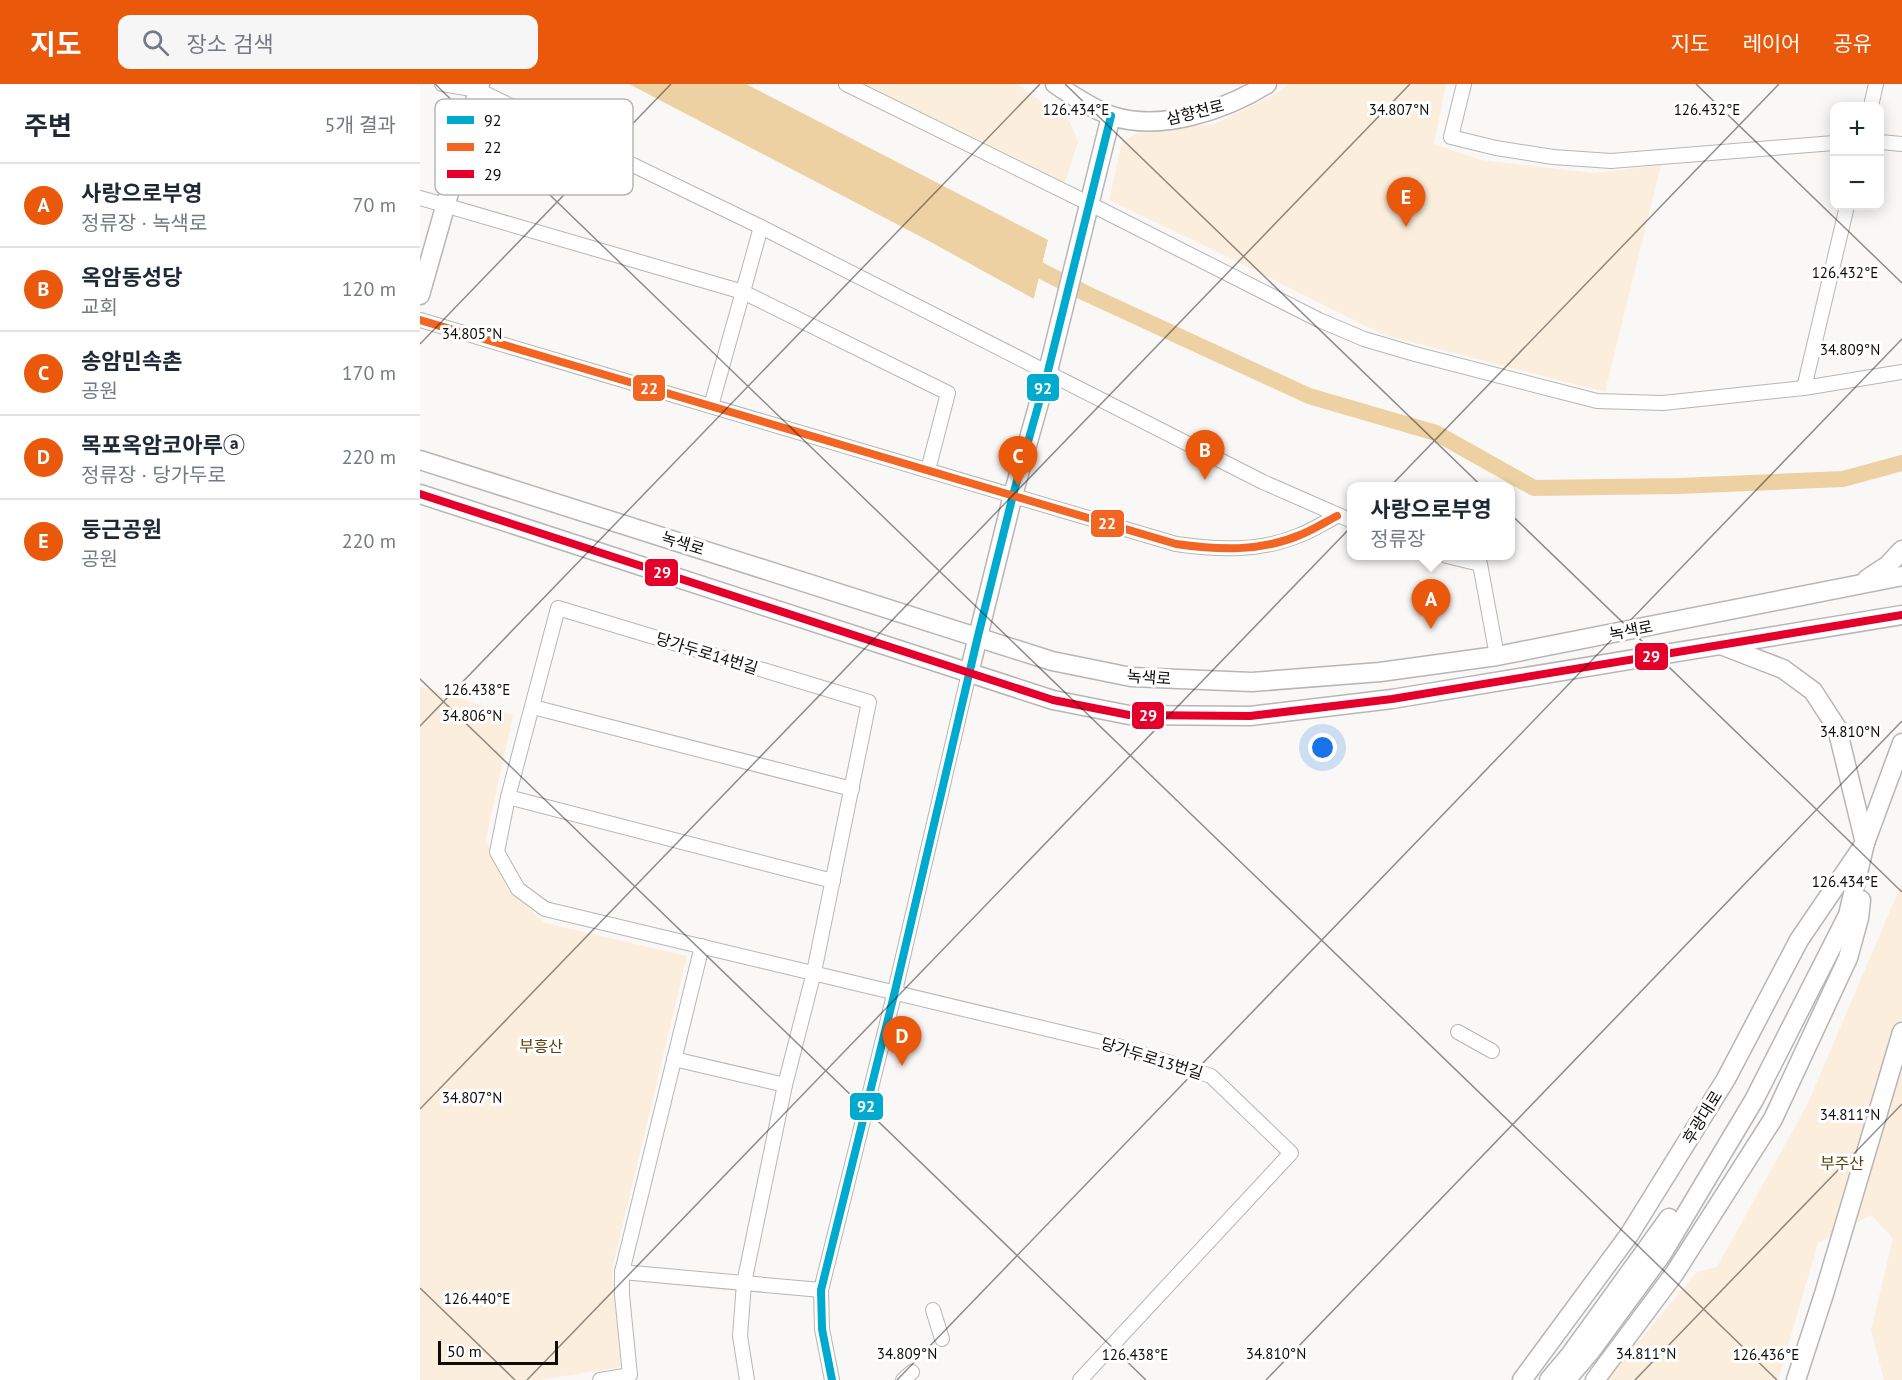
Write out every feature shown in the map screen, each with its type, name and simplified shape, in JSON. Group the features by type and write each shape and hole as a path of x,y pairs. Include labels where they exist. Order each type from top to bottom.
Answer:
{"street":[{"path":"442,84 479,87 503,99"},
{"path":"846,84 1089,209 1337,327 1394,348 1494,376 1597,401 1663,403 1804,388 1902,372"},
{"name":"삼향천로","path":"1055,84 1111,116 1163,121 1189,117 1223,107 1267,84"},
{"path":"1464,84 1451,137 1508,150 1553,157 1611,161 1830,143"},
{"path":"1872,102 1876,84"},
{"path":"832,1380 822,1329 821,1290 895,992 978,636 1111,116"},
{"path":"1884,142 1902,144"},
{"path":"633,163 875,286 1049,364 1263,482 1347,519"},
{"path":"420,295 449,195"},
{"path":"420,198 742,292 948,393 928,470"},
{"path":"1804,388 1846,210"},
{"path":"711,405 761,227"},
{"path":"420,320 1176,544 1225,549 1278,542 1300,535 1337,516"},
{"name":"녹색로","path":"420,460 1052,661 1131,677 1252,682 1380,672 1497,656 1902,576"},
{"name":"녹색로","path":"420,494 1053,700 1130,715 1250,716 1392,699 1902,615"},
{"path":"1859,584 1888,566 1902,550"},
{"path":"1465,560 1479,564 1497,656"},
{"name":"당가두로14번길","path":"558,608 869,702 814,972 545,909 518,889 497,852 508,797 533,707 558,608"},
{"path":"1719,645 1783,669 1813,691 1837,728 1864,843"},
{"path":"533,707 852,789"},
{"name":"후광대로","path":"1549,1380 1661,1232 1745,1095 1832,920 1902,743"},
{"path":"1887,784 1902,766"},
{"path":"508,797 833,881"},
{"name":"후광대로","path":"1522,1380 1629,1235 1726,1079 1799,940 1864,843"},
{"name":"후광대로","path":"1566,1380 1590,1352 1662,1254 1754,1100 1848,915 1864,843"},
{"name":"후광대로","path":"1595,1380 1674,1274 1773,1119 1848,958 1859,918 1864,843"},
{"path":"600,1380 631,1377 622,1295 622,1272 702,946"},
{"path":"747,1380 740,1336 744,1283 785,1085 814,972 895,992"},
{"name":"당가두로13번길","path":"895,992 1118,1046 1211,1076 1291,1153 1080,1380"},
{"path":"1458,1032 1492,1051"},
{"path":"1796,1380 1902,1032"},
{"path":"674,1059 785,1085"},
{"path":"622,1272 821,1290"},
{"path":"933,1310 942,1339"}],"green space":[{"path":"858,84 1017,84 1070,122 1078,141 1064,186"},
{"path":"1288,84 1446,84 1434,144 1481,160 1594,173 1661,165 1605,392 1384,335 1109,200 1122,142 1137,133 1215,124 1281,91"},
{"name":"부흥산","path":"420,686 513,715 486,839 508,890 545,923 687,956 612,1270 621,1367 540,1380 420,1380"},
{"name":"부주산","path":"1902,883 1902,1380 1884,1380 1871,1330 1893,1238 1871,1215 1818,1243 1778,1380 1606,1380 1697,1272 1717,1267 1807,1105"}],"shaded area":[{"path":"629,84 746,84 1048,240 1034,299 927,240"}],"pier":[{"path":"1049,237 1051,241 1037,299 1033,302"}],"waterway":[{"path":"1022,261 1085,293 1309,396 1436,433 1534,488 1679,486 1843,479 1902,463"}],"transit line":[{"name":"92","path":"832,1380 822,1329 821,1290 895,991 978,636 1013,495 1048,371 1111,116"},
{"name":"22","path":"420,320 1176,544 1207,548 1254,547 1285,541 1337,516"},
{"name":"29","path":"420,494 1053,700 1129,715 1250,716 1392,699 1902,615"}],"place":[{"name":"둥근공원","path":"1406,227"},
{"name":"옥암동성당","path":"1205,480"},
{"name":"송암민속촌","path":"1018,486"},
{"name":"사랑으로부영","path":"1431,629"},
{"name":"목포옥암코아루ⓐ","path":"902,1066"}]}
